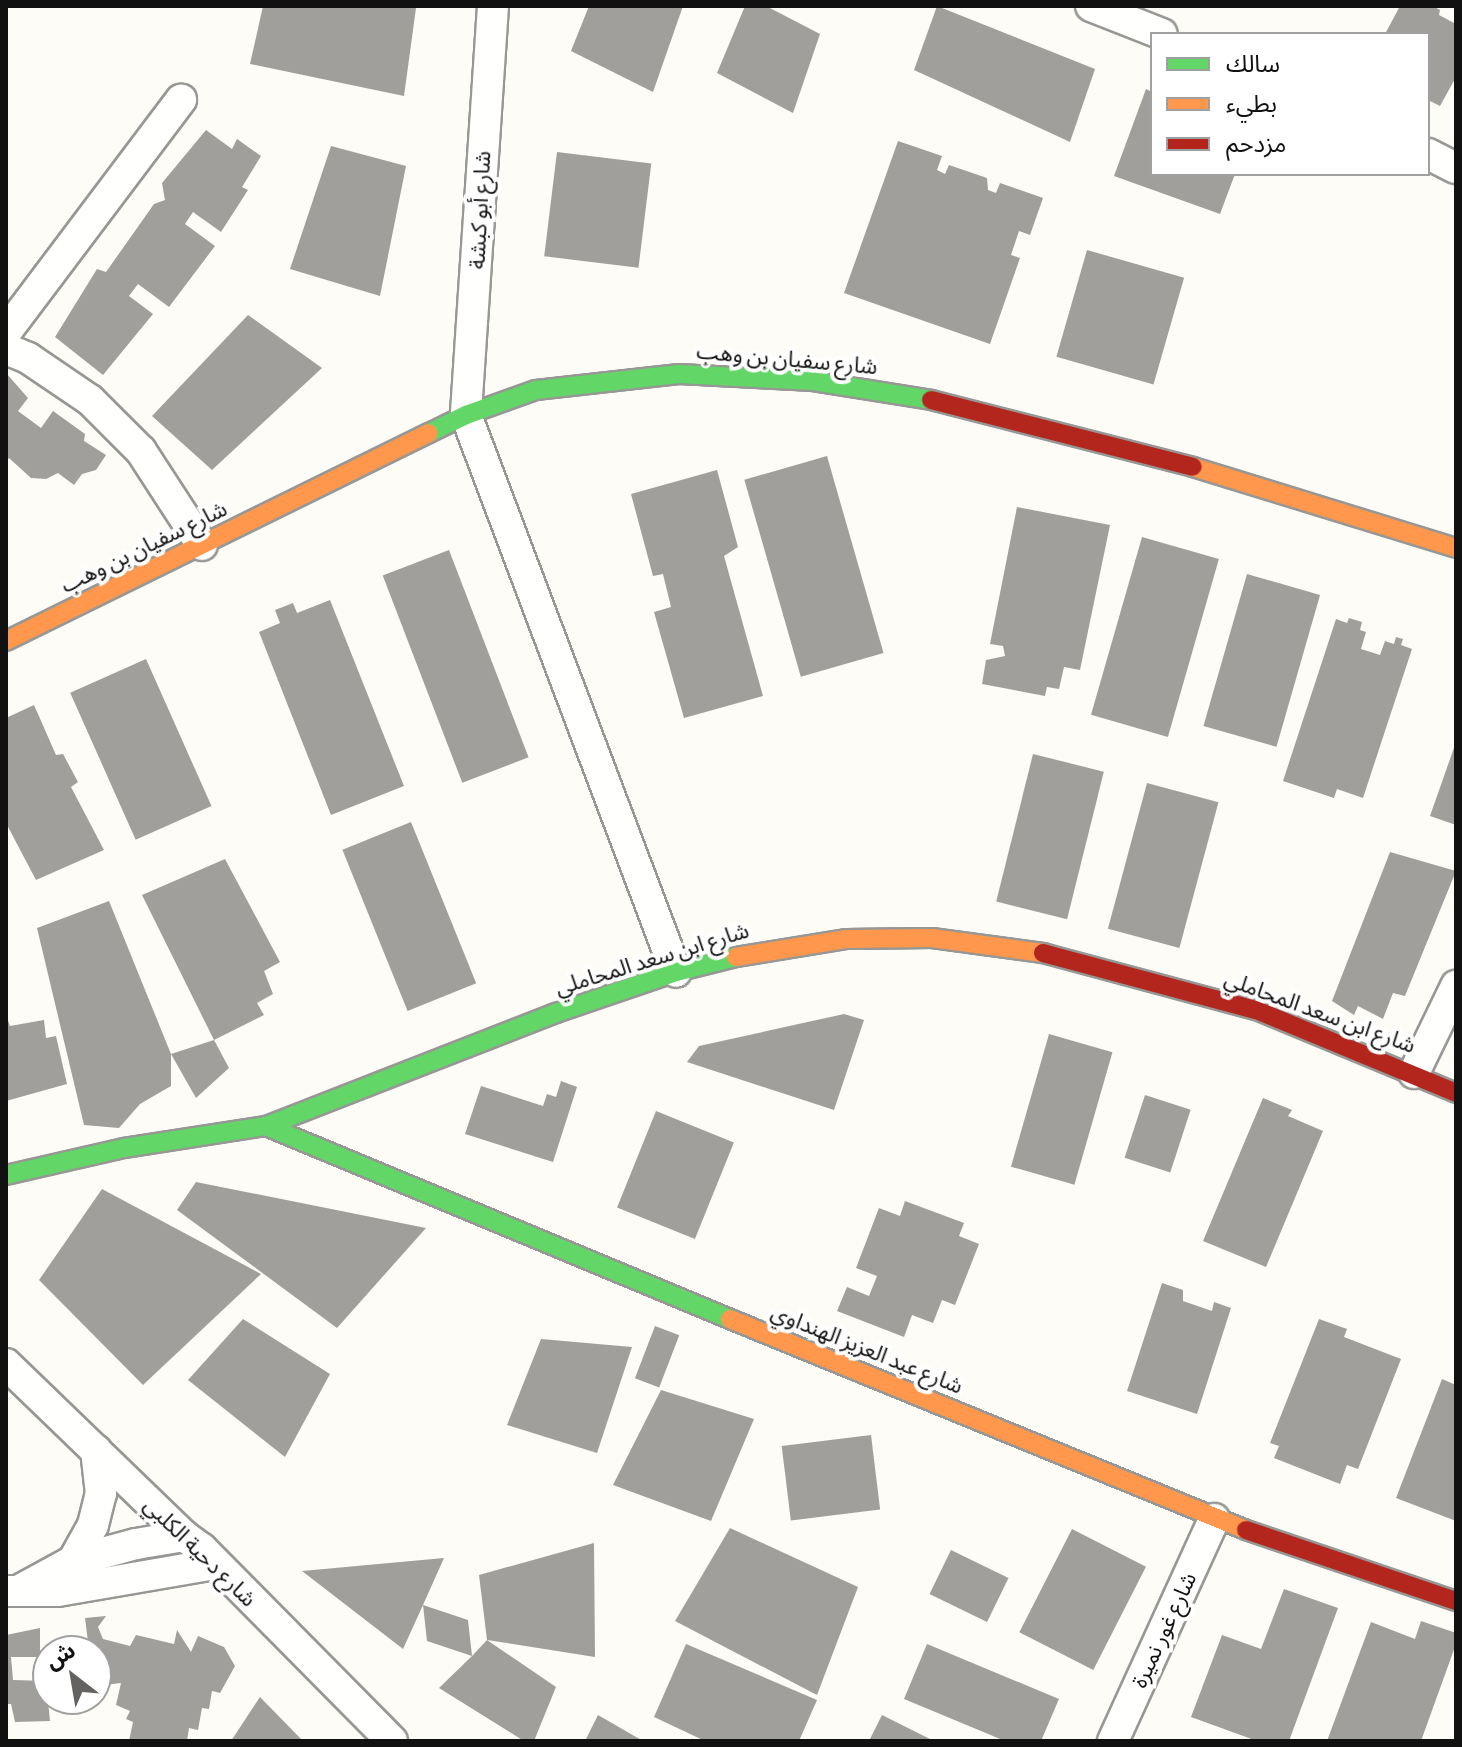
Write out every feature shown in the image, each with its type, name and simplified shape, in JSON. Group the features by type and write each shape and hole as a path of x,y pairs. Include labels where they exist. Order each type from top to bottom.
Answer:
{"street":[{"name":"شارع أبو كبشة","path":"466,415 493,6"},
{"path":"1091,6 1157,32"},
{"path":"6,332 181,100"},
{"path":"1430,155 1456,168"},
{"path":"6,349 28,358 90,400 141,451 202,545"},
{"name":"شارع سفيان بن وهب","path":"6,641 466,415 536,390 679,374 813,381 1001,415 1194,467 1456,548"},
{"path":"466,415 676,972"},
{"name":"شارع ابن سعد المحاملي","path":"6,1175 124,1148 266,1126 543,1018 676,972 761,950 846,939 932,938 1040,952 1140,976 1256,1010 1456,1093"},
{"path":"1414,1073 1456,986"},
{"name":"شارع عبد العزيز الهنداوي","path":"266,1126 1214,1519 1456,1601"},
{"name":"شارع دحية الكلبي","path":"6,1364 392,1741"},
{"path":"73,1561 93,1525 101,1494 96,1450"},
{"name":"شارع غور نميرة","path":"1113,1741 1214,1519"},
{"path":"13,1590 73,1561 136,1544 184,1536"},
{"path":"13,1590 58,1591 214,1564"}],"building":[{"path":"263,6 416,8 404,96 250,64"},
{"path":"589,6 683,6 653,92 571,51"},
{"path":"745,6 766,6 820,34 793,113 717,73"},
{"path":"937,6 1095,69 1070,142 914,70"},
{"path":"1400,6 1433,6 1440,10 1439,15 1456,24 1456,77 1440,106 1430,101 1430,32 1386,32"},
{"path":"1146,89 1150,91 1150,176 1234,176 1220,214 1114,176"},
{"path":"206,130 232,149 237,139 261,156 242,187 248,190 221,232 193,212 185,224 215,246 169,307 138,284 129,296 153,314 103,375 55,337 97,269 106,272 154,204 165,200 162,183"},
{"path":"898,141 942,156 937,170 945,174 949,165 987,178 988,190 996,193 1000,183 1043,198 1030,235 1019,231 1011,255 1020,258 990,344 844,293"},
{"path":"331,146 406,166 380,296 290,269"},
{"path":"557,152 651,164 638,268 544,256"},
{"path":"1087,250 1184,278 1153,385 1056,357"},
{"path":"248,315 322,368 212,470 152,416"},
{"path":"6,373 28,398 18,411 41,428 53,411 85,434 84,441 106,455 96,470 82,474 74,485 58,473 46,479 31,478 9,458 6,462"},
{"path":"827,456 884,653 801,677 744,480"},
{"path":"717,470 738,547 724,556 763,696 684,718 654,612 671,607 663,574 653,576 631,494"},
{"path":"1017,507 1110,525 1080,670 1064,667 1059,689 1047,687 1045,696 982,684 986,660 1005,656 1003,646 990,644"},
{"path":"1142,537 1219,559 1168,737 1091,715"},
{"path":"449,550 529,757 462,783 383,575"},
{"path":"1247,574 1320,595 1277,747 1203,726"},
{"path":"330,600 404,786 331,815 259,632 280,623 275,610 293,603 297,613"},
{"path":"1349,618 1362,622 1360,630 1366,632 1361,649 1380,655 1385,641 1394,644 1396,637 1403,639 1401,645 1412,649 1363,798 1337,789 1334,798 1283,781 1336,619 1347,623"},
{"path":"146,659 211,806 136,840 70,693"},
{"path":"34,705 56,755 63,754 78,782 71,787 104,850 36,880 6,823 6,718"},
{"path":"1456,742 1456,825 1430,816"},
{"path":"1033,754 1104,772 1067,919 996,901"},
{"path":"1147,783 1218,802 1179,948 1108,929"},
{"path":"411,822 476,983 408,1011 342,850"},
{"path":"1390,852 1456,871 1405,996 1393,993 1383,1019 1358,1006 1354,1015 1332,1001"},
{"path":"225,859 280,962 264,971 273,994 257,1003 264,1015 214,1040 142,895"},
{"path":"109,901 171,1054 171,1086 140,1104 119,1128 84,1125 37,928"},
{"path":"844,1014 864,1020 834,1110 687,1062 699,1046"},
{"path":"6,1015 10,1026 44,1020 46,1038 56,1036 67,1084 6,1101"},
{"path":"1049,1034 1112,1052 1074,1185 1011,1167"},
{"path":"214,1040 229,1068 196,1098 171,1054"},
{"path":"561,1081 577,1087 553,1162 465,1134 481,1086 543,1106 547,1094 556,1097"},
{"path":"1145,1095 1191,1110 1170,1173 1125,1158"},
{"path":"1263,1098 1292,1110 1288,1116 1323,1131 1266,1267 1203,1241"},
{"path":"656,1111 734,1142 695,1239 617,1207"},
{"path":"196,1182 426,1228 337,1328 177,1210"},
{"path":"102,1189 261,1274 143,1385 39,1280"},
{"path":"905,1201 964,1223 959,1236 979,1244 955,1305 942,1300 933,1323 912,1315 904,1337 837,1311 847,1287 869,1296 877,1276 856,1268 879,1208 900,1216"},
{"path":"1162,1283 1183,1290 1183,1301 1212,1311 1214,1302 1231,1308 1197,1414 1127,1391"},
{"path":"243,1319 330,1374 285,1457 188,1380"},
{"path":"1319,1319 1347,1329 1344,1337 1401,1359 1358,1469 1347,1465 1340,1484 1274,1458 1279,1446 1270,1443"},
{"path":"655,1326 679,1335 659,1388 635,1378"},
{"path":"541,1339 632,1347 597,1453 507,1425"},
{"path":"1442,1379 1456,1385 1456,1521 1396,1498"},
{"path":"661,1390 754,1419 711,1521 613,1485"},
{"path":"871,1435 880,1509 791,1520 782,1446"},
{"path":"730,1528 858,1587 817,1695 675,1621"},
{"path":"1072,1529 1146,1567 1093,1670 1019,1632"},
{"path":"594,1543 595,1657 487,1640 479,1575"},
{"path":"951,1550 1009,1578 987,1622 930,1594"},
{"path":"444,1558 403,1649 302,1571"},
{"path":"1284,1589 1338,1608 1289,1741 1257,1741 1191,1717 1222,1635 1261,1649"},
{"path":"423,1605 468,1620 472,1656 427,1641"},
{"path":"106,1616 98,1627 101,1635 87,1635 85,1618"},
{"path":"1421,1621 1456,1633 1456,1644 1421,1741 1327,1741 1371,1622 1415,1639"},
{"path":"40,1628 40,1635 32,1635 32,1657 11,1657 13,1680 32,1681 32,1715 49,1715 50,1721 15,1722 11,1704 6,1704 6,1635"},
{"path":"177,1630 191,1652 198,1636 224,1647 235,1666 220,1693 212,1691 209,1709 202,1708 198,1730 189,1728 187,1741 129,1741 133,1722 126,1719 130,1711 116,1705 121,1683 112,1684 112,1641 130,1646 136,1635 174,1644"},
{"path":"487,1640 556,1687 534,1741 524,1741 439,1688"},
{"path":"686,1644 817,1700 799,1741 705,1741 654,1717"},
{"path":"927,1644 1059,1699 1041,1741 1005,1741 904,1699"},
{"path":"260,1697 303,1741 231,1741"},
{"path":"598,1715 643,1741 585,1741"},
{"path":"882,1715 934,1741 869,1741"}],"traffic: fast":[{"path":"429,433 466,415 536,390 679,374 813,381 931,400"},
{"path":"6,1175 124,1148 266,1126 556,1013 676,972 736,957"},
{"path":"266,1126 730,1319"}],"traffic: slow":[{"path":"6,641 429,433"},
{"path":"1193,467 1456,548"},
{"path":"736,957 846,939 932,938 1043,953"},
{"path":"730,1319 1246,1530"}],"traffic: jam":[{"path":"931,400 1193,467"},
{"path":"1043,953 1256,1010 1456,1093"},
{"path":"1246,1530 1456,1601"}]}
